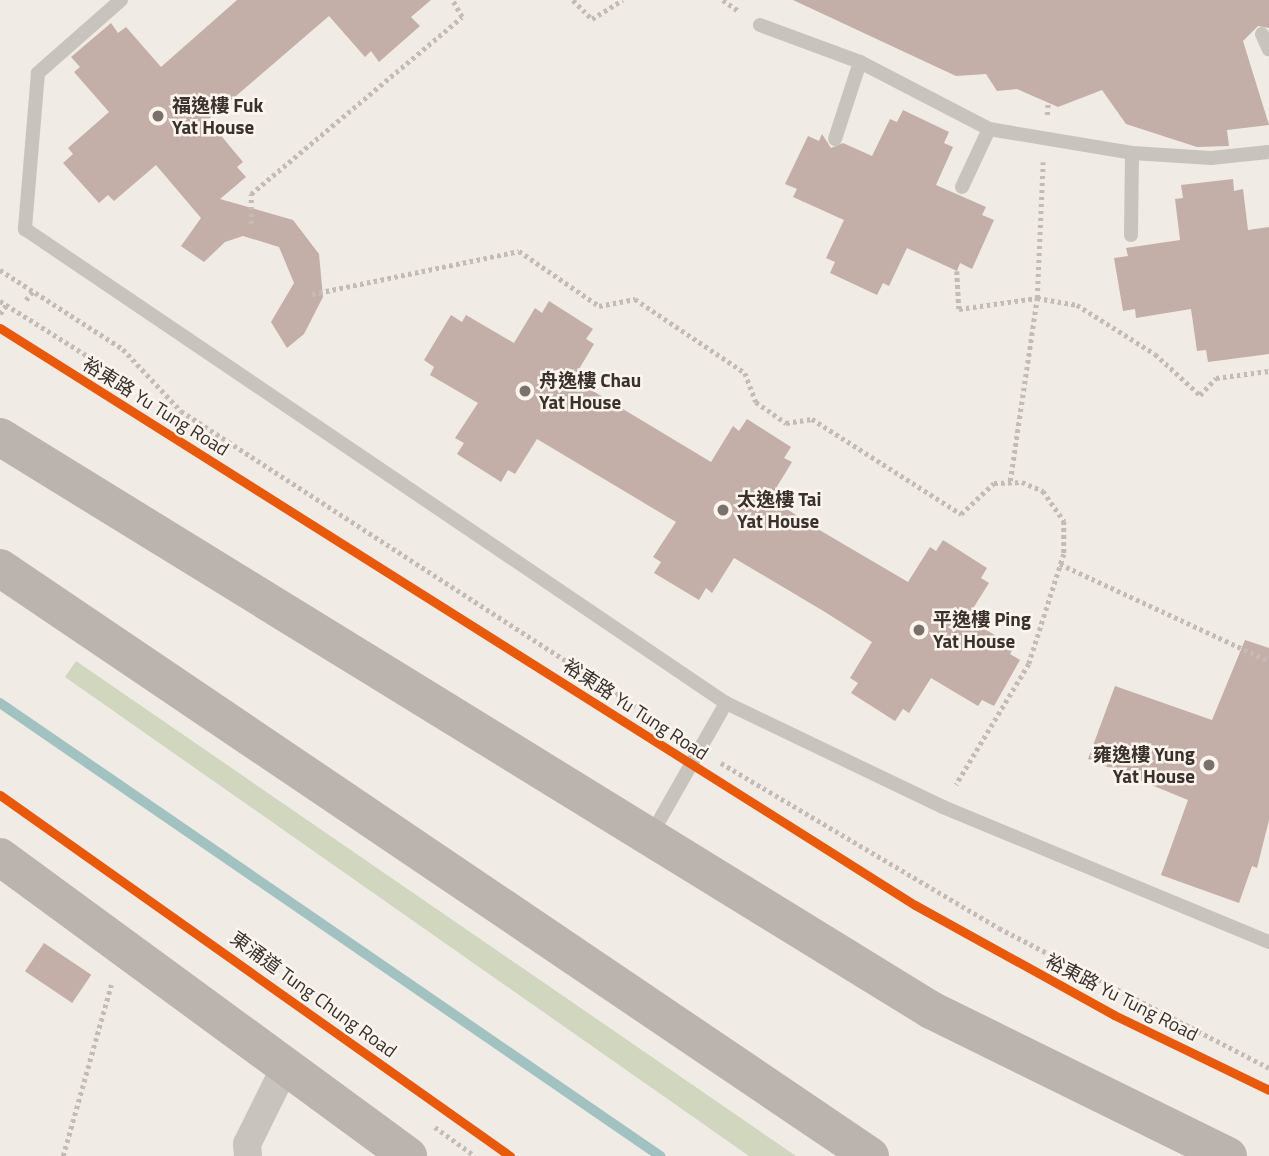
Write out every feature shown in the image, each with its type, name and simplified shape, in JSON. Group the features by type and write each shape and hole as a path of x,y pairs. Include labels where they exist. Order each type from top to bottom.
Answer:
{"main road":[{"path":"0,436 931,1010 1228,1156"},
{"path":"0,568 870,1156"},
{"path":"0,857 284,1069 408,1156"}],"street":[{"path":"248,1156 247,1144 284,1069"}],"lane":[{"path":"121,0 38,73 25,229 726,703 943,807 1269,942"},
{"path":"760,25 860,62 989,129 1132,153 1211,158 1269,152"},
{"path":"1262,33 1269,50"},
{"path":"835,139 860,62"},
{"path":"962,187 989,129"},
{"path":"1131,235 1132,153"},
{"path":"649,838 726,703"}],"path":[{"path":"251,224 251,194 462,17 452,0"},
{"path":"573,0 592,19 622,0"},
{"path":"1010,481 1037,298 1048,103"},
{"path":"312,294 519,251 599,306 635,299 745,373 757,402 786,423 812,419 961,514 980,490 1010,481 1043,491 1059,509 1067,532 1029,664 943,807"},
{"path":"957,271 959,309 1037,298 1077,305 1116,327 1200,395 1216,378 1269,371"},
{"path":"26,300 33,291"},
{"path":"0,301 91,358"},
{"path":"0,314 6,305"},
{"path":"1059,564 1269,661"},
{"path":"63,1156 112,982"}],"green space":[{"path":"76,661 796,1156 749,1156 65,677"}],"building":[{"path":"237,0 431,0 411,17 420,26 379,62 371,51 365,57 329,16 208,120 243,162 237,167 246,177 220,199 293,220 319,254 323,297 304,334 287,348 271,322 294,283 279,247 243,236 225,242 204,262 181,246 201,218 156,165 114,201 108,195 99,203 63,163 73,154 68,148 109,112 74,72 80,67 71,57 111,23 118,33 126,27 161,67"},
{"path":"793,0 1269,0 1269,28 1258,26 1243,41 1269,125 1227,130 1229,146 1197,147 1126,124 1102,90 1058,107 1017,89 997,91 986,74 956,76"},
{"path":"903,110 949,132 944,143 953,147 936,185 986,207 982,215 994,220 972,269 960,263 957,271 907,248 889,286 883,283 877,295 830,273 835,262 826,258 844,220 793,197 797,189 785,184 808,136 819,141 822,134 831,148 843,143 872,156 890,119 897,122"},
{"path":"1233,179 1234,191 1243,189 1248,230 1269,227 1269,354 1208,362 1206,350 1197,351 1191,309 1136,318 1135,309 1123,311 1114,258 1128,256 1126,248 1180,240 1175,199 1183,198 1181,185"},
{"path":"549,301 593,329 586,339 594,344 573,379 711,462 733,426 739,431 747,419 791,447 784,458 792,462 770,498 816,528 908,582 930,547 936,551 943,540 987,568 981,578 989,583 967,618 1014,647 1010,654 1020,660 994,706 982,700 978,706 931,678 909,713 903,709 895,721 851,693 858,683 850,678 872,642 825,612 734,558 712,593 706,588 699,600 654,573 661,562 653,557 676,522 537,439 515,474 508,470 501,482 457,454 464,443 455,438 478,403 430,375 434,367 424,360 451,315 462,322 466,315 514,343 535,308 542,313"},
{"name":"雍逸樓 Yung Yat House","path":"1245,640 1269,648 1269,820 1257,868 1252,866 1239,903 1161,875 1188,800 1088,759 1115,686 1212,720"},
{"path":"44,943 91,975 72,1003 25,971"}],"waterway":[{"path":"0,703 660,1156"}],"cycle path":[{"name":"裕東路 Yu Tung Road","path":"0,328 915,905 1114,1015 1269,1090"},
{"name":"東涌道 Tung Chung Road","path":"0,795 510,1156"}],"place":[{"name":"福逸樓 Fuk Yat House","path":"158,116"},
{"name":"舟逸樓 Chau Yat House","path":"525,391"},
{"name":"太逸樓 Tai Yat House","path":"723,510"},
{"name":"平逸樓 Ping Yat House","path":"919,630"},
{"name":"雍逸樓 Yung Yat House","path":"1209,765"}]}
